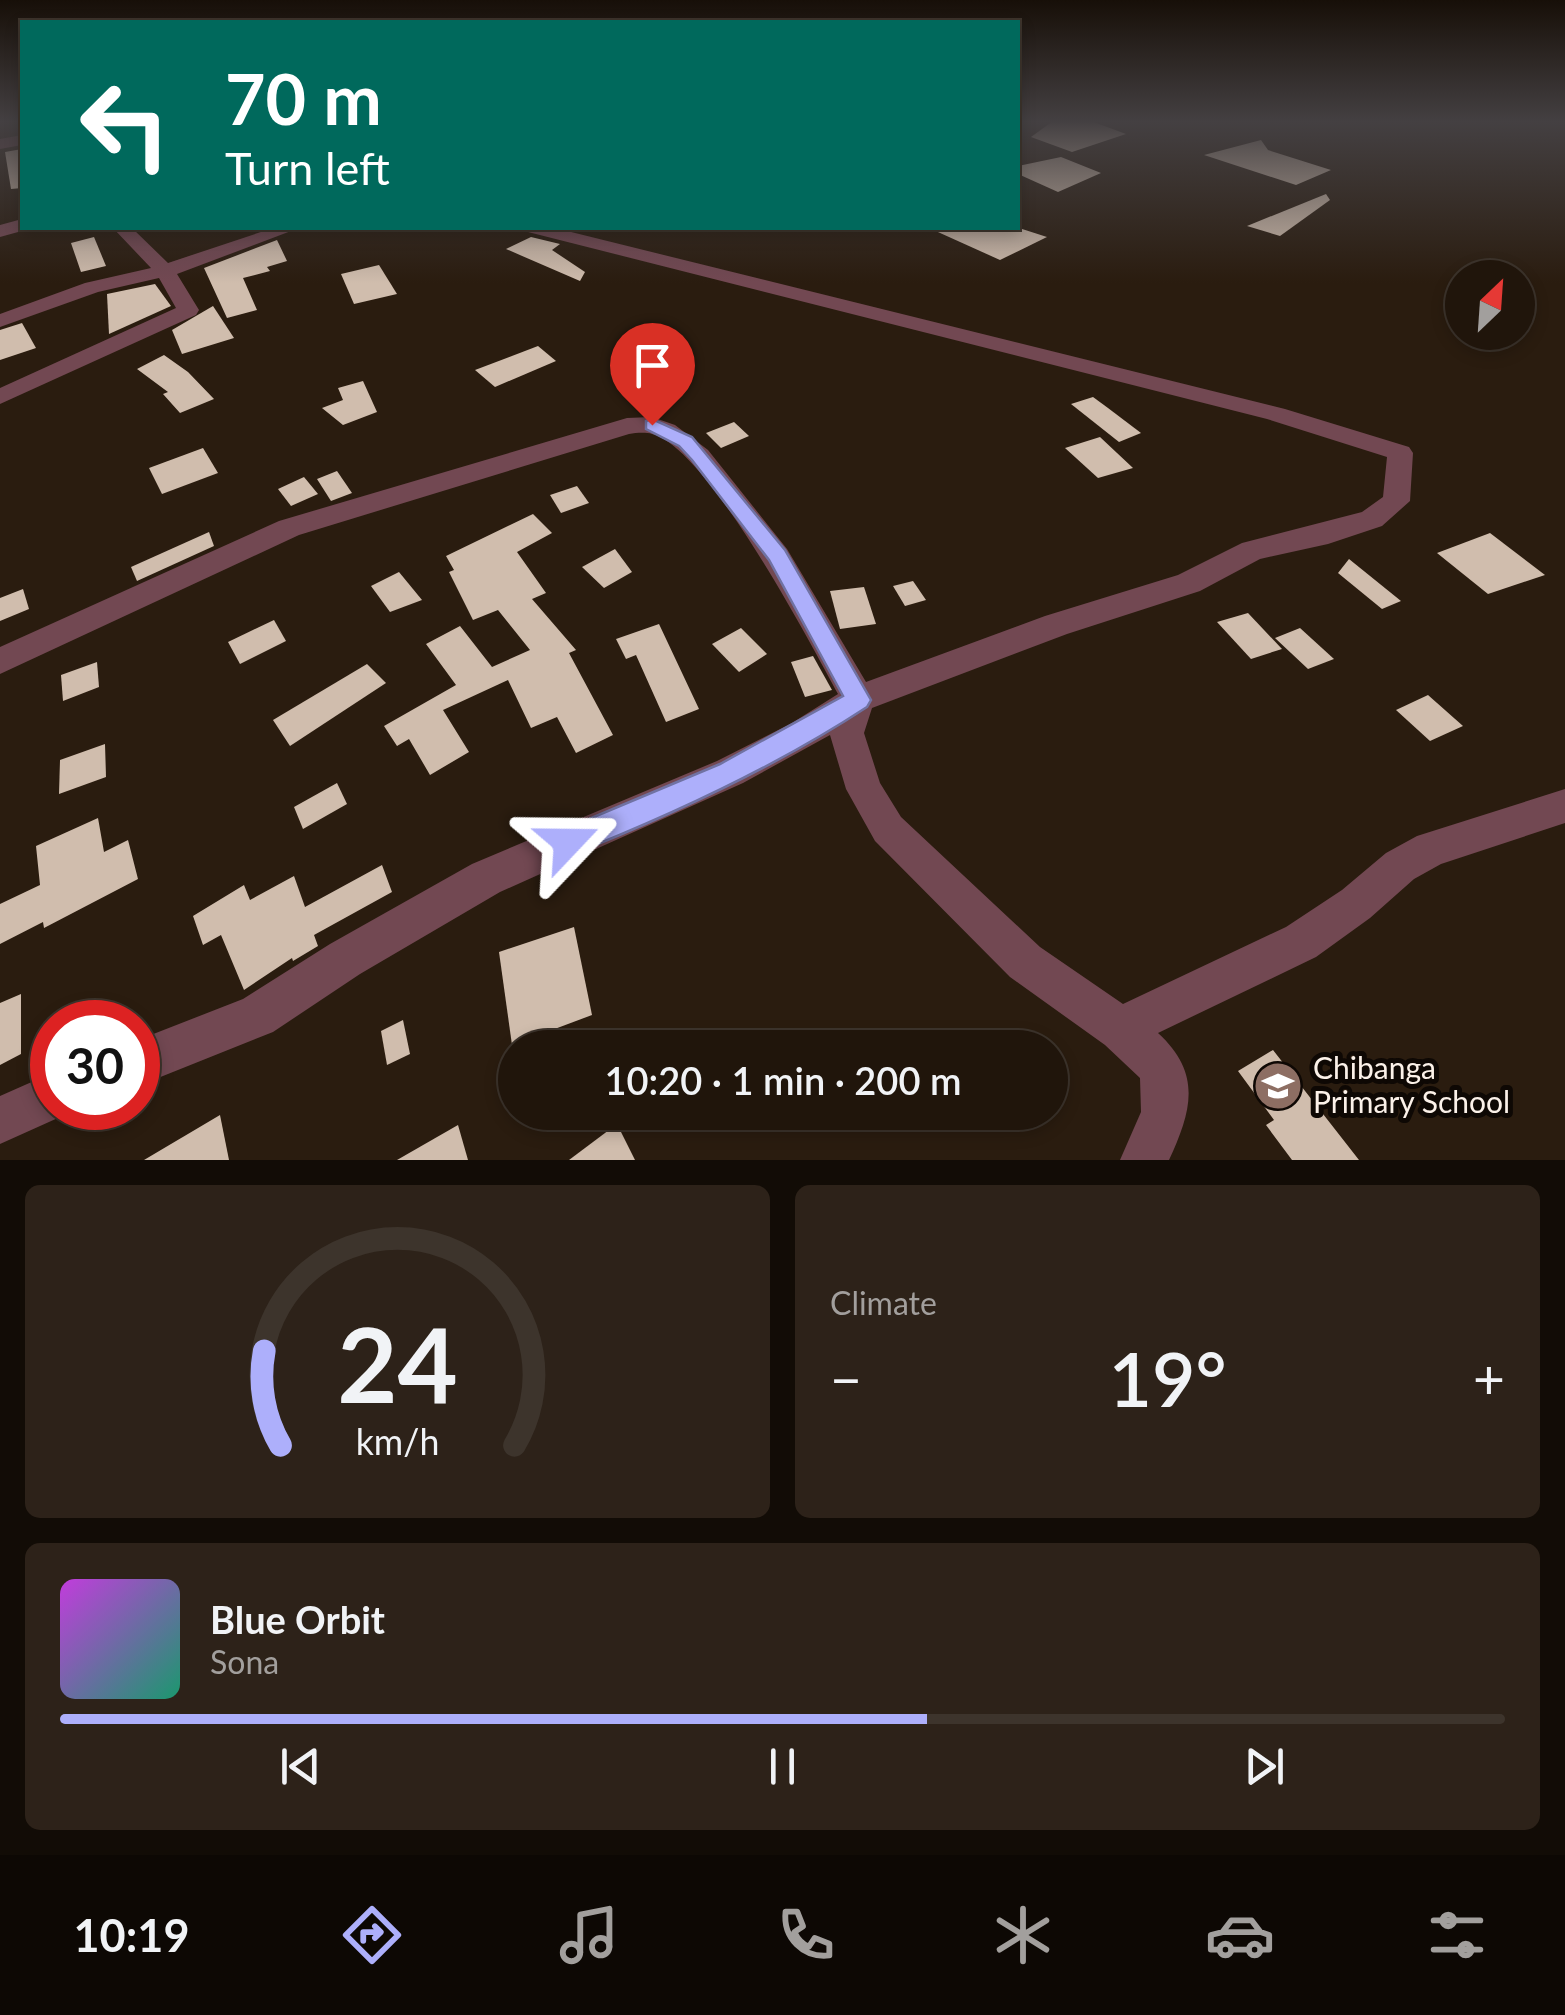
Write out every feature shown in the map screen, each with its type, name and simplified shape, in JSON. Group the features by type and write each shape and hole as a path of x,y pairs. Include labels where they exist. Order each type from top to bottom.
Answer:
{"street":[{"path":"0,397 188,310 165,271 124,230"},
{"path":"0,321 92,287 165,271 284,230"},
{"path":"160,1054 258,1016 486,878 730,772 804,734 858,700 1056,625 1190,583 1252,550 1328,534 1372,519 1396,501 1400,453 1276,414 1120,378 542,230"},
{"path":"0,662 289,528 628,426 652,425 686,442 778,556 858,700 847,733 864,790 888,828 1025,962 1120,1029 1156,1062 1166,1086 1165,1115 1144,1160"},
{"path":"1120,1029 1215,980 1301,942 1400,866 1431,849 1565,806"},
{"path":"0,1120 30,1106"}],"building":[{"path":"9,175 20,175 20,188 11,189"},
{"path":"1021,175 1096,175 1058,192"},
{"path":"1266,175 1319,175 1296,185"},
{"path":"1326,194 1330,200 1280,236 1247,226"},
{"path":"1020,228 1047,237 1000,260 933,230"},
{"path":"94,237 106,266 81,272 71,243"},
{"path":"531,237 560,244 552,250 585,272 580,281 506,249"},
{"path":"277,240 287,261 267,267 270,271 243,278 257,310 227,318 204,268"},
{"path":"379,265 397,294 354,304 341,274"},
{"path":"155,284 171,306 109,334 107,294"},
{"path":"213,306 234,338 182,354 172,330"},
{"path":"22,323 36,348 0,360 0,330"},
{"path":"538,346 556,361 495,387 475,370"},
{"path":"164,355 188,372 214,399 180,413 163,394 168,392 137,369"},
{"path":"363,381 377,412 343,425 322,408 343,400 338,388"},
{"path":"1093,397 1141,433 1119,442 1071,404"},
{"path":"734,422 749,436 721,448 706,433"},
{"path":"1100,437 1133,468 1098,478 1065,448"},
{"path":"203,448 218,473 162,494 149,468"},
{"path":"337,471 352,493 331,501 317,479"},
{"path":"304,477 318,494 291,506 278,489"},
{"path":"577,486 589,503 561,513 550,495"},
{"path":"533,514 552,533 517,552 546,593 532,599 576,650 569,653 613,735 576,753 557,717 531,728 508,680 443,710 469,752 430,775 409,739 397,746 384,726 456,685 426,644 460,626 492,667 530,650 498,610 473,620 449,572 454,570 446,556"},
{"path":"209,532 214,546 137,581 131,567"},
{"path":"1490,533 1545,575 1488,594 1437,553"},
{"path":"615,549 632,572 604,588 582,567"},
{"path":"1349,559 1401,601 1382,609 1338,573"},
{"path":"399,572 422,600 390,612 371,586"},
{"path":"913,581 926,600 905,606 893,586"},
{"path":"864,587 876,624 840,629 830,591"},
{"path":"23,589 29,609 0,621 0,598"},
{"path":"1248,613 1282,649 1251,659 1217,622"},
{"path":"274,620 286,641 240,664 228,642"},
{"path":"659,624 699,709 666,722 636,655 626,659 616,639"},
{"path":"741,628 767,654 739,672 712,644"},
{"path":"1300,628 1334,659 1308,669 1275,638"},
{"path":"813,656 832,690 805,697 791,662"},
{"path":"97,662 99,687 63,701 61,675"},
{"path":"367,664 386,683 290,746 273,720"},
{"path":"1428,695 1463,726 1430,741 1396,710"},
{"path":"105,744 106,777 59,794 60,760"},
{"path":"337,783 347,804 303,829 294,807"},
{"path":"98,818 104,852 128,840 138,879 44,928 43,922 0,944 0,904 40,885 36,846"},
{"path":"382,865 392,892 314,935 318,946 244,990 221,935 203,945 193,916 244,885 250,900 294,876 305,907"},
{"path":"574,927 592,1015 552,1030 510,1030 499,952"},
{"path":"21,994 21,1054 0,1065 0,1003"},
{"path":"403,1020 410,1054 387,1065 381,1031"},
{"path":"1273,1050 1359,1160 1292,1160 1266,1125 1274,1120 1238,1071"},
{"path":"220,1115 229,1160 144,1160"},
{"path":"458,1125 468,1160 397,1160"},
{"path":"609,1130 620,1130 635,1160 569,1160"}],"place":[{"name":"Chibanga Primary School","path":"1278,1086"}],"route":[{"path":"568,842 730,772 804,734 858,700 778,556 686,442 652,425"}]}
